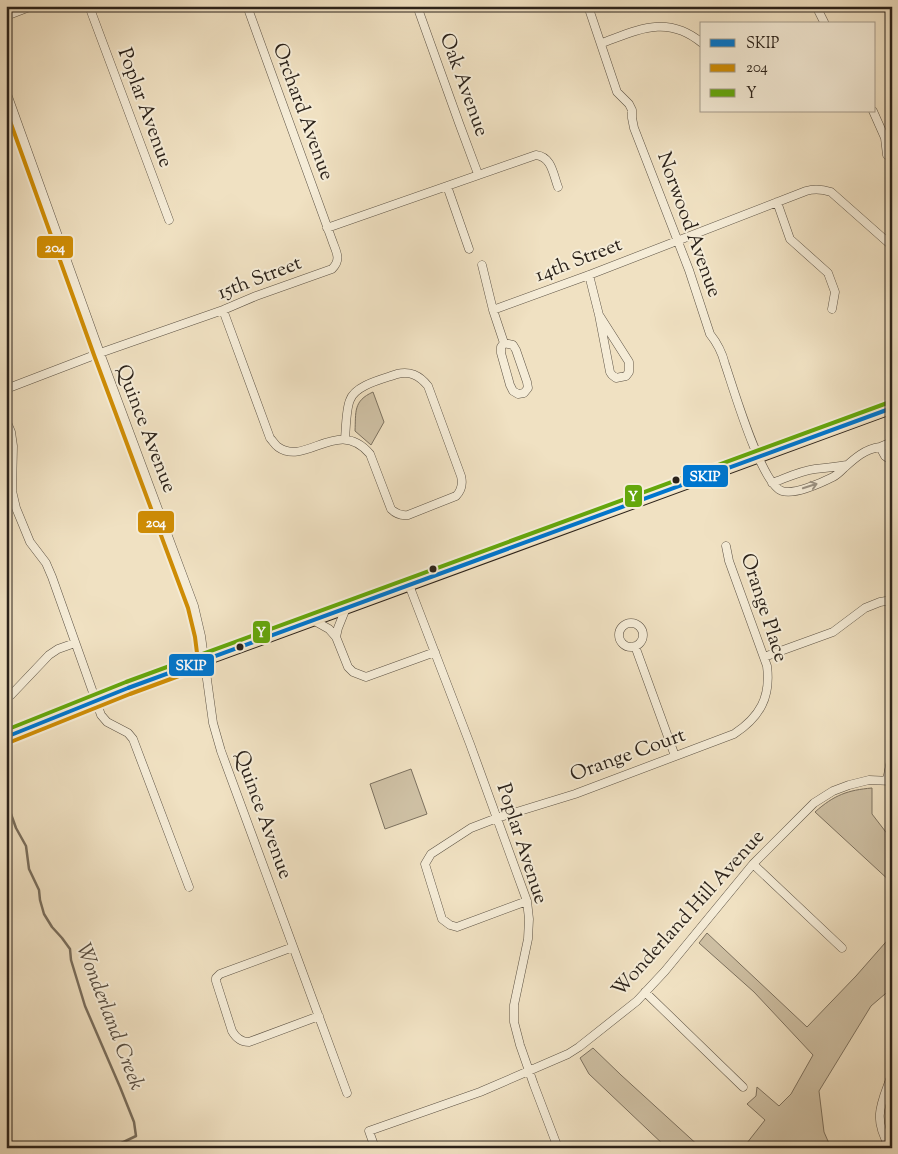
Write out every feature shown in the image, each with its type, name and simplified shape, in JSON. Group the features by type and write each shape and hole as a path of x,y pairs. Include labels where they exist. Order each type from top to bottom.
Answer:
{"main road":[{"path":"6,737 204,660 892,408"}],"street":[{"path":"6,16 32,6"},
{"name":"Poplar Avenue","path":"89,6 169,220"},
{"name":"Orchard Avenue","path":"246,6 327,228"},
{"name":"Oak Avenue","path":"417,6 478,174"},
{"name":"Norwood Avenue","path":"588,6 617,92 629,104 632,110 634,128 689,270 710,334 722,352 757,457 772,483"},
{"path":"816,6 824,22"},
{"path":"602,43 644,28 657,26 683,31 700,41"},
{"name":"Quince Avenue","path":"6,91 100,353 194,606 201,636 213,723 221,751 347,1093"},
{"path":"874,112 885,138 887,155"},
{"path":"327,228 536,155 549,160 558,187"},
{"path":"447,186 469,249"},
{"name":"14th Street","path":"493,310 814,188 831,192 892,246"},
{"path":"777,202 790,239 828,273 836,292 832,309"},
{"name":"15th Street","path":"6,389 332,269 337,264 338,259 327,228"},
{"path":"482,265 493,310 504,343 501,347 501,353 510,385 513,391 518,394 524,393 528,388 527,382 516,350 513,345 504,343"},
{"path":"589,275 610,372 616,378 626,376 629,372 629,362 599,315"},
{"path":"223,310 270,438 278,447 285,450 298,451 338,439 356,442 370,454 391,509 403,516 456,496 461,491 463,483 428,386 422,379 413,374 402,372 359,388 349,401 345,439"},
{"path":"6,420 11,432 13,446 12,491 16,508 30,542 46,563 102,715 107,722 128,733 133,739 189,887"},
{"path":"847,465 814,469 772,483 776,489 784,492 791,492 818,484 835,476 864,452 892,442"},
{"path":"880,447 885,456 892,462"},
{"name":"Orange Place","path":"726,546 728,561 767,666 766,694 761,708"},
{"name":"Poplar Avenue","path":"409,585 527,901 528,939 515,1000 514,1022 520,1045 558,1148"},
{"path":"764,657 834,632 865,608 892,600"},
{"path":"336,637 346,608"},
{"path":"313,620 336,637 348,667 359,675 366,676 435,652"},
{"path":"6,698 49,655 58,649 75,643"},
{"path":"635,646 675,756"},
{"name":"Orange Court","path":"527,901 457,926 450,925 442,919 425,864 431,854 471,828 575,794 734,734 746,726 761,708"},
{"path":"889,780 892,756"},
{"name":"Wonderland Hill Avenue","path":"375,1148 369,1131 480,1092 568,1054 579,1047 625,1011 645,992 665,971 753,864 814,803 833,791 848,785 869,780 889,780"},
{"path":"753,864 842,948"},
{"path":"293,946 220,974 216,978 232,1031 241,1041 249,1042 319,1016"},
{"path":"645,992 743,1087"},
{"path":"890,1148 885,1140 880,1124 880,1109 892,1074"}],"shaded area":[{"path":"373,392 384,422 371,445 355,431 355,418 359,403"},
{"path":"411,769 427,814 385,829 370,784"},
{"path":"872,788 872,814 892,840 892,883 815,812 842,794"},
{"path":"707,933 807,1027 892,935 892,988 871,1006 819,1091 824,1132 831,1148 743,1148 765,1120 747,1104 756,1096 757,1087 779,1106 791,1094 813,1055 754,992 699,943"},
{"path":"593,1048 701,1148 667,1148 589,1074 580,1058"}],"waterway":[{"name":"Wonderland Creek","path":"7,803 16,828 26,846 29,869 39,890 44,914 70,949 71,960 85,1006 134,1122 136,1136 111,1148"}],"transit line":[{"name":"204","path":"6,110 188,608 195,637 198,661"},
{"name":"Y","path":"6,730 126,682 890,402"},
{"name":"SKIP","path":"6,737 128,688 892,408"},
{"name":"204","path":"8,743 206,666"}]}
